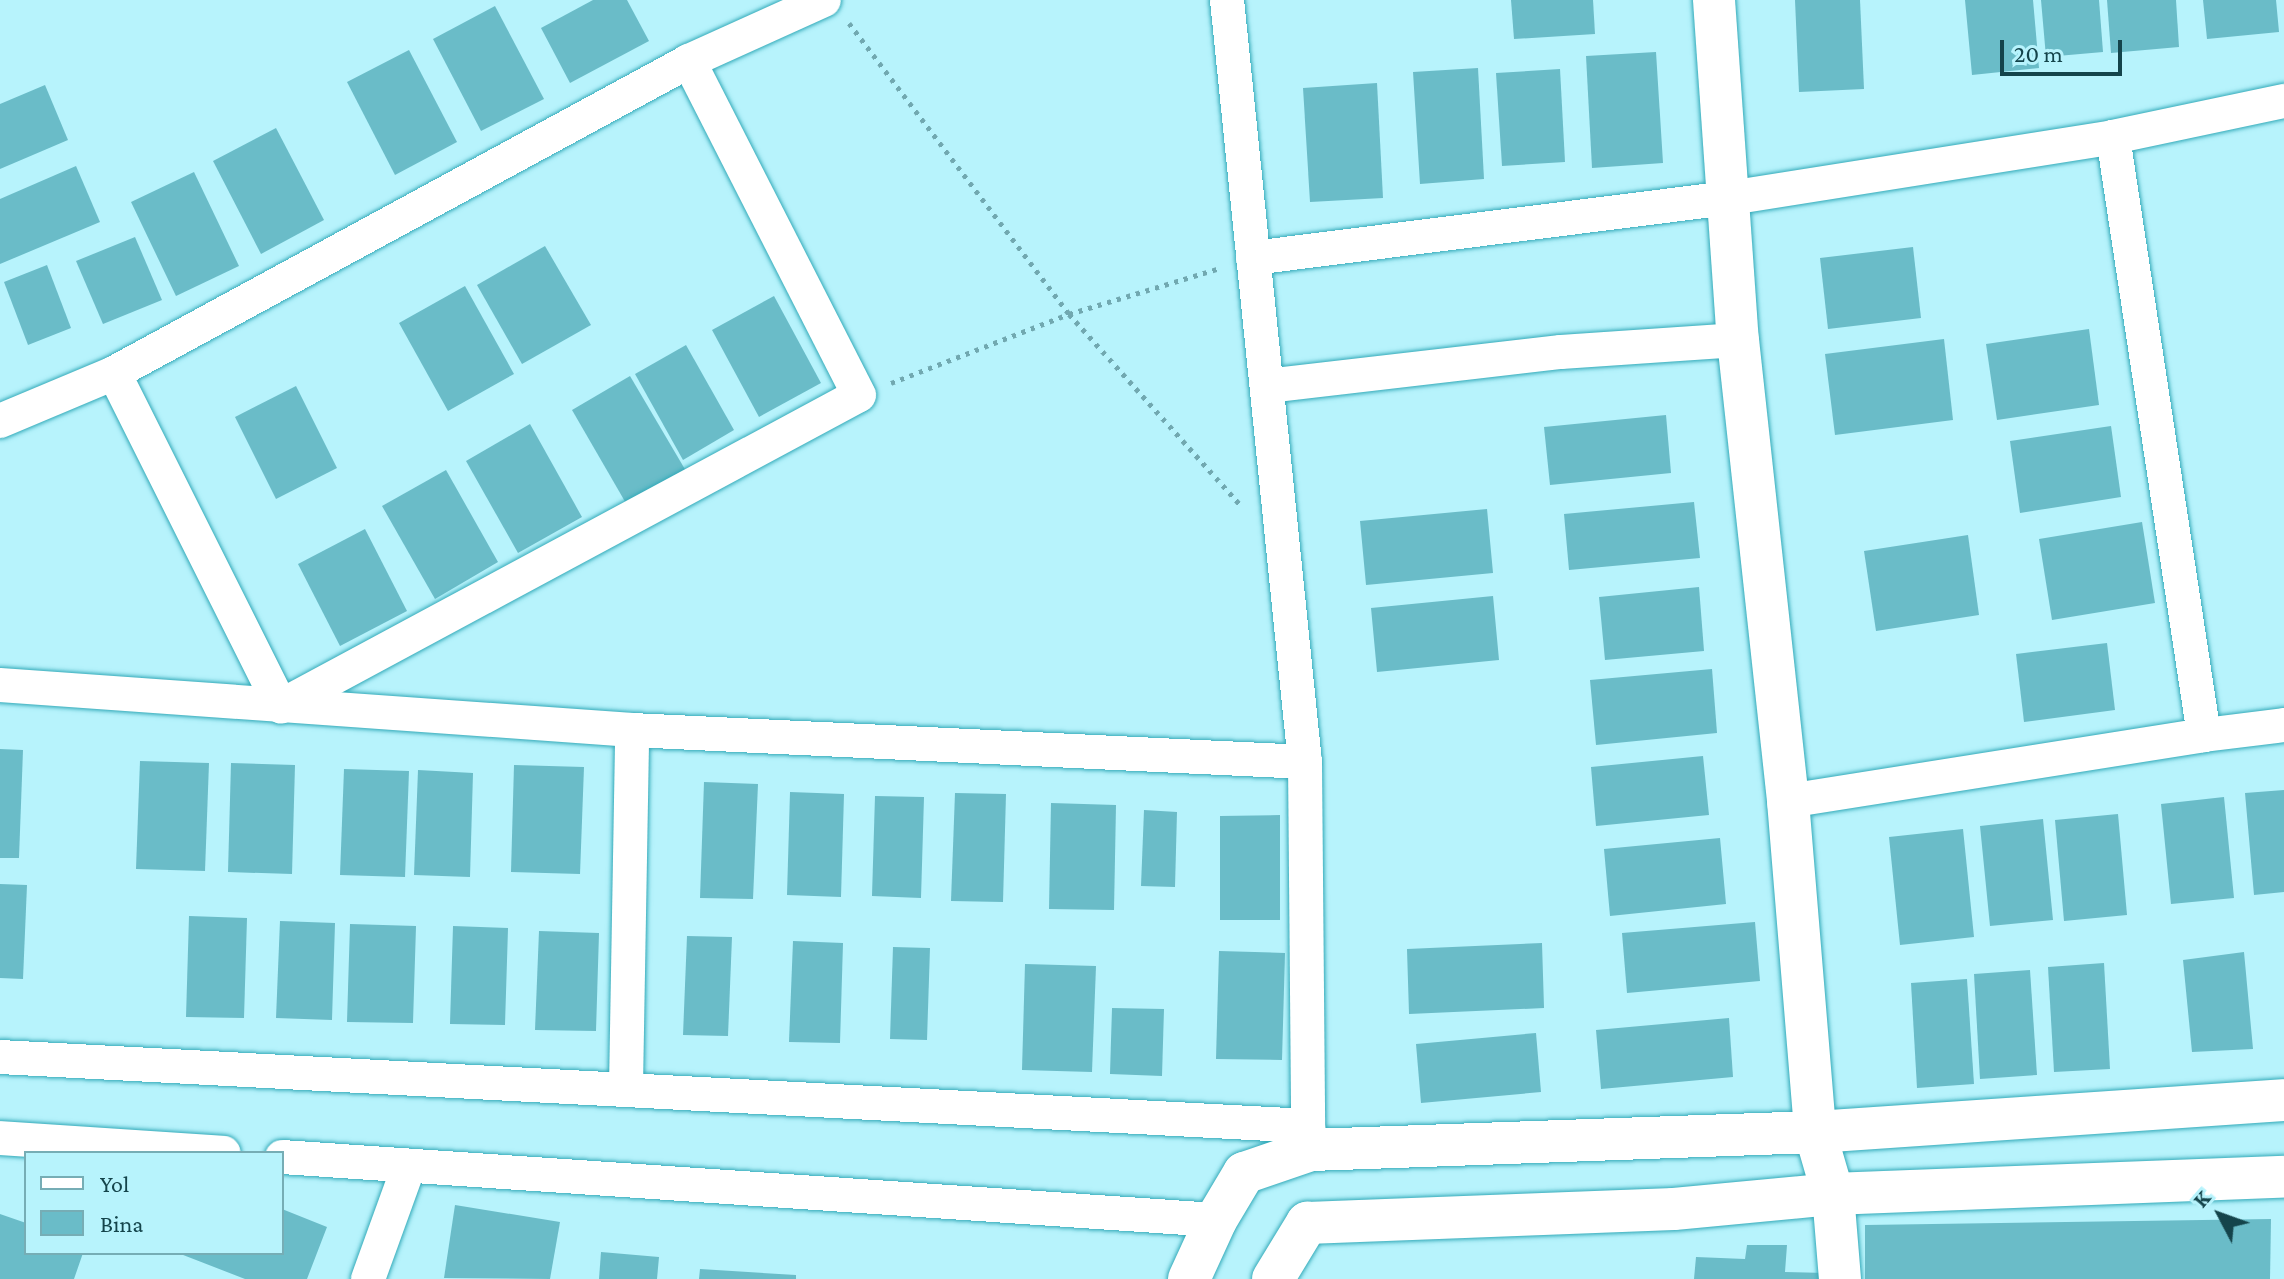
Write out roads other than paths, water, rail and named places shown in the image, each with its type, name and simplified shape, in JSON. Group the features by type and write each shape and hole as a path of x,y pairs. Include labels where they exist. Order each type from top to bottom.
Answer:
{"street":[{"path":"1227,0 1281,552 1305,762 1310,1138"},
{"path":"1714,0 1738,340 1788,801 1815,1132 1833,1194 1840,1279"},
{"path":"0,421 114,373 689,61 833,6"},
{"path":"281,706 859,395 689,61"},
{"path":"1253,258 1730,198 2113,137 2284,101"},
{"path":"2113,137 2204,735"},
{"path":"1267,386 1561,352 1738,340"},
{"path":"114,373 281,706"},
{"path":"0,685 632,730 1305,762"},
{"path":"1788,801 2284,725"},
{"path":"626,1087 632,730"},
{"path":"0,1057 626,1087 1310,1138 1815,1132 2284,1100"},
{"path":"0,1138 193,1151"},
{"path":"1189,1279 1216,1220 1244,1173 1310,1138"},
{"path":"284,1157 1216,1220"},
{"path":"368,1279 409,1166"},
{"path":"1273,1279 1307,1223 1674,1209 1833,1194 2284,1177"}]}
